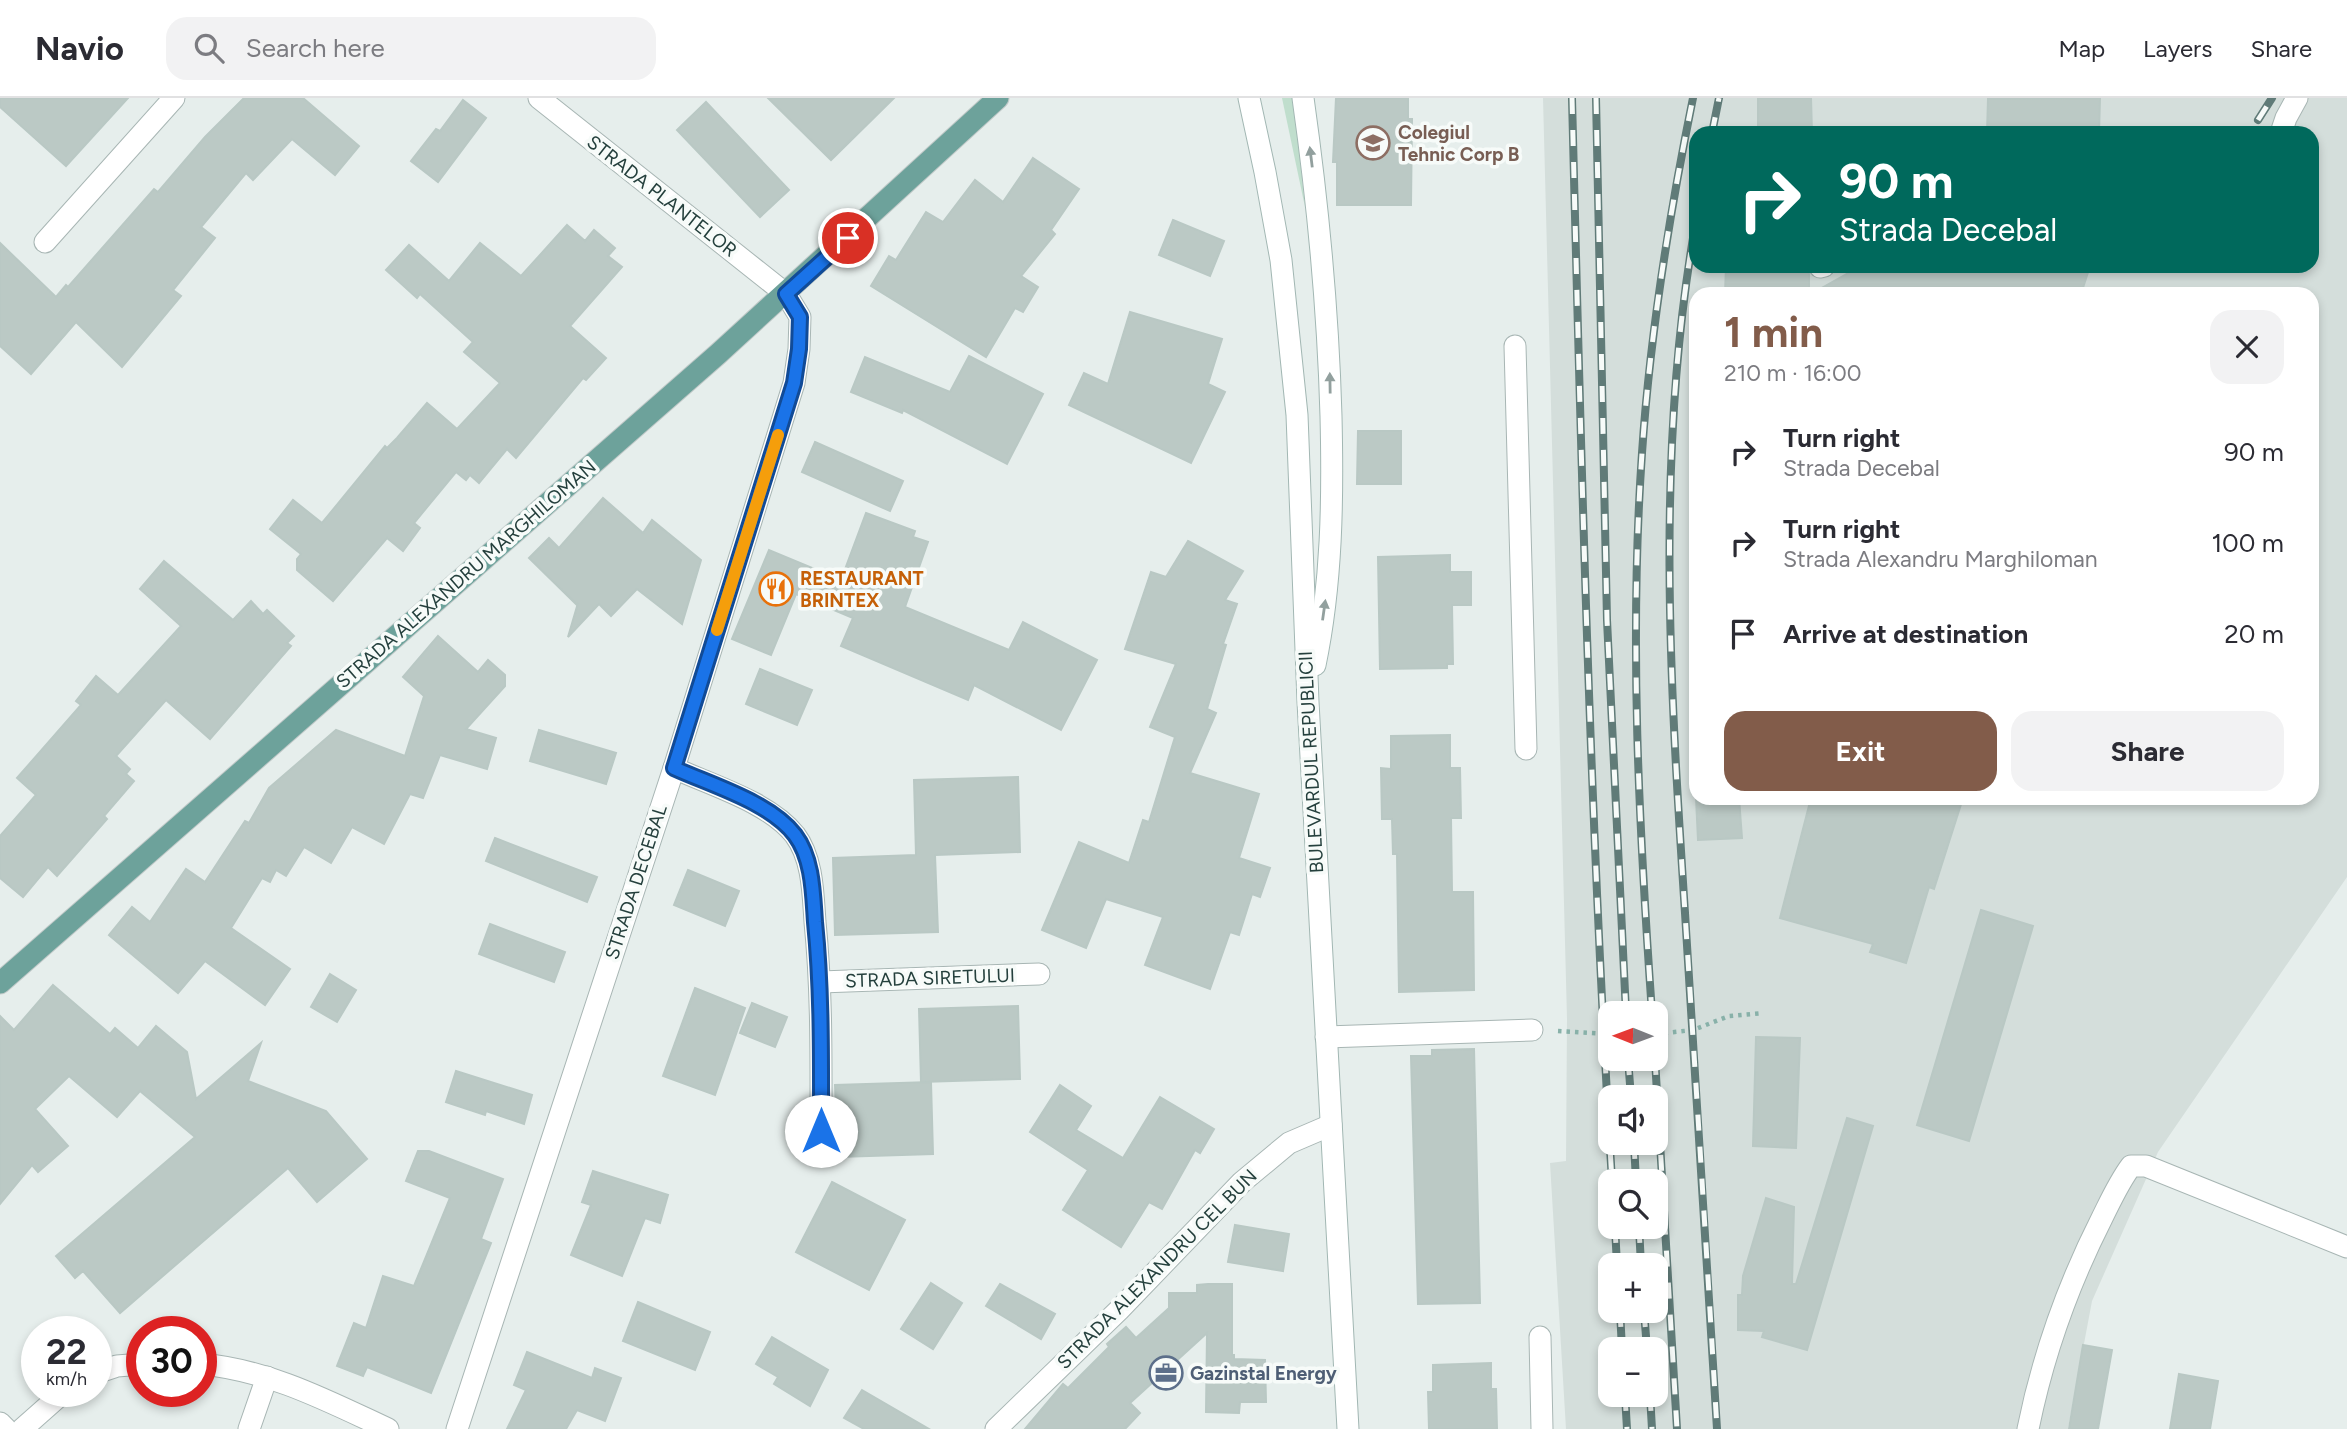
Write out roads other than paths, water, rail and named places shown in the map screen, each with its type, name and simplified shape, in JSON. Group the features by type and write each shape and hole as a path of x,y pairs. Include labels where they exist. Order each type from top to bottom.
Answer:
{"main road":[{"name":"STRADA ALEXANDRU MARGHILOMAN","path":"0,983 786,294 998,98"}],"street":[{"path":"45,242 174,98"},
{"name":"STRADA PLANTELOR","path":"539,98 786,294"},
{"name":"BULEVARDUL REPUBLICII","path":"1249,98 1281,260 1297,415 1308,702 1348,1429"},
{"path":"1303,98 1317,203 1329,357 1332,458 1332,505 1325,604 1308,702"},
{"path":"2283,126 2297,98"},
{"name":"STRADA DECEBAL","path":"457,1429 674,768 794,383 800,317 786,294"},
{"path":"1515,346 1526,749"},
{"name":"STRADA SIRETULUI","path":"674,768 775,816 795,835 807,860 821,982 821,1131"},
{"name":"STRADA SIRETULUI","path":"821,982 1039,974"},
{"path":"1326,1037 1532,1030"},
{"name":"STRADA ALEXANDRU CEL BUN","path":"996,1429 1119,1310 1242,1181 1289,1143 1331,1125"},
{"path":"2028,1429 2044,1362 2071,1284 2091,1239 2131,1166 2146,1166 2347,1247"},
{"path":"1540,1337 1542,1429"},
{"path":"217,1367 267,1377 298,1387 388,1429"},
{"path":"249,1429 267,1377"},
{"path":"22,1429 47,1407"},
{"path":"0,1423 6,1429"}],"railway":[{"path":"1572,98 1592,775 1611,1169"},
{"path":"1596,98 1607,620 1625,1001"},
{"path":"1651,1001 1637,733 1638,523 1655,319 1668,231 1693,98"},
{"path":"1713,126 1719,98"},
{"path":"2258,120 2272,98"},
{"path":"1689,267 1675,393 1671,479 1671,653 1717,1429"},
{"path":"1629,1071 1630,1085"},
{"path":"1656,1071 1677,1429"},
{"path":"1635,1155 1635,1169"},
{"path":"1616,1239 1616,1253"},
{"path":"1640,1239 1640,1253"},
{"path":"1621,1323 1621,1337"},
{"path":"1645,1323 1646,1337"},
{"path":"1626,1407 1627,1429"},
{"path":"1651,1407 1652,1429"}],"place":[{"name":"Colegiul Tehnic Corp B","path":"1373,143"},
{"name":"RESTAURANT BRINTEX","path":"776,589"},
{"name":"Gazinstal Energy","path":"1166,1373"}]}
